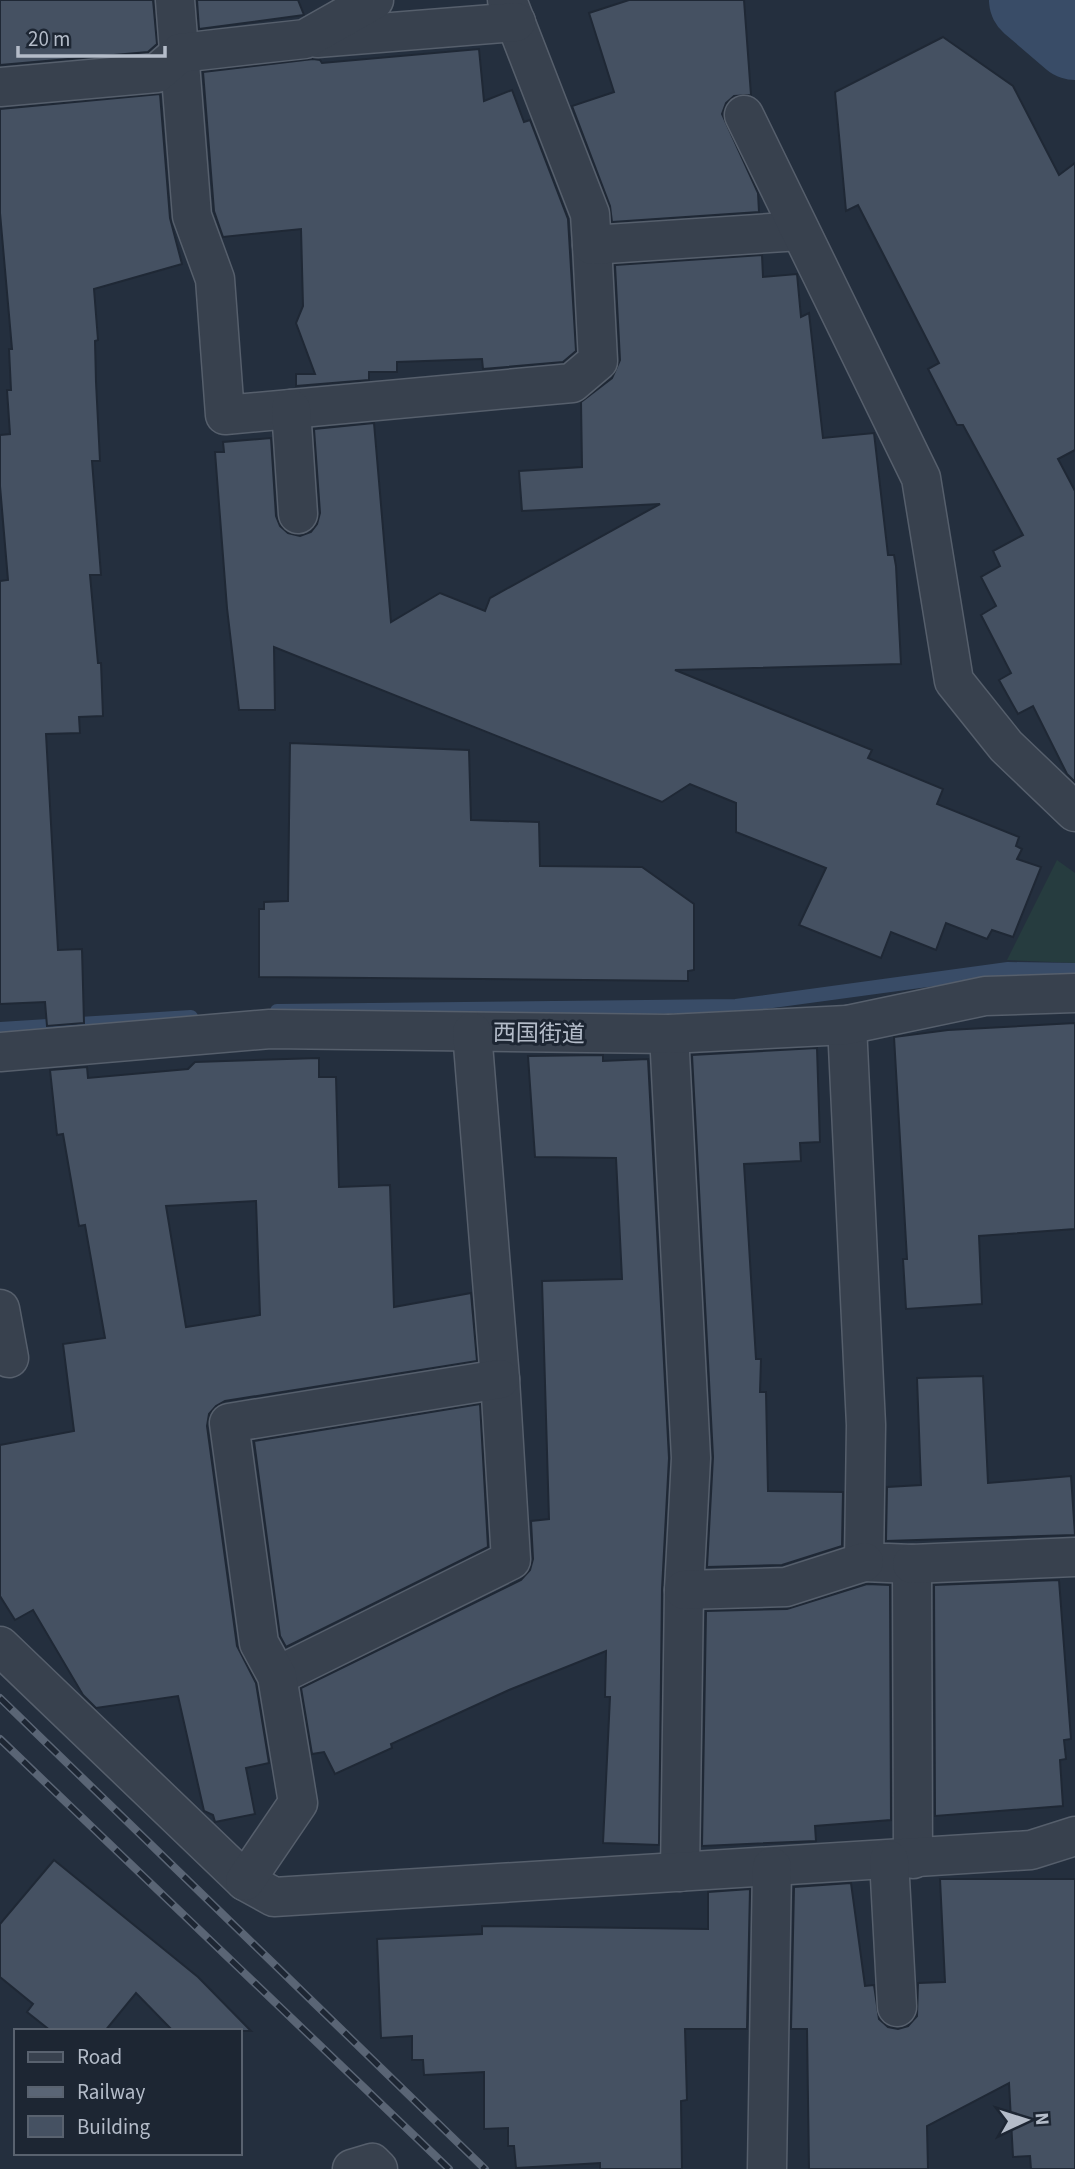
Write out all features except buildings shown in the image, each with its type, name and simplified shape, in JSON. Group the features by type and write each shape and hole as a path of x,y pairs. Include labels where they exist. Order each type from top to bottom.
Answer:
{"street":[{"path":"0,87 157,73 180,54 512,11 590,214 598,360 572,383 225,415 215,279 192,216 180,54 175,0"},
{"path":"304,39 374,0"},
{"path":"744,115 921,478 954,681 1006,746 1075,811"},
{"path":"592,245 800,230"},
{"path":"291,409 298,514"},
{"name":"西国街道","path":"0,1052 270,1029 669,1034 847,1025 985,996 1075,993"},
{"path":"847,1025 866,1424 864,1562"},
{"path":"277,1676 512,1560 472,1032"},
{"path":"669,1034 691,1458 684,1590 680,1872"},
{"path":"0,1309 9,1359"},
{"path":"244,1881 298,1803 277,1676 259,1643 229,1423 500,1379"},
{"path":"684,1590 786,1587 864,1562 912,1564 1075,1556"},
{"path":"897,2007 912,1564"},
{"path":"0,1646 244,1881 274,1897 901,1860 1031,1850 1075,1836"},
{"path":"767,2169 772,1867"},
{"path":"352,2169 372,2163 378,2169"}],"green space":[{"path":"1057,860 1075,873 1075,963 1007,960"}],"waterway":[{"path":"1033,0 1075,36"},
{"path":"277,1011 736,1006 1008,969 1075,970"},
{"path":"0,1029 191,1017"}],"railway":[{"path":"0,1698 485,2169"},
{"path":"0,1739 449,2169"}]}
